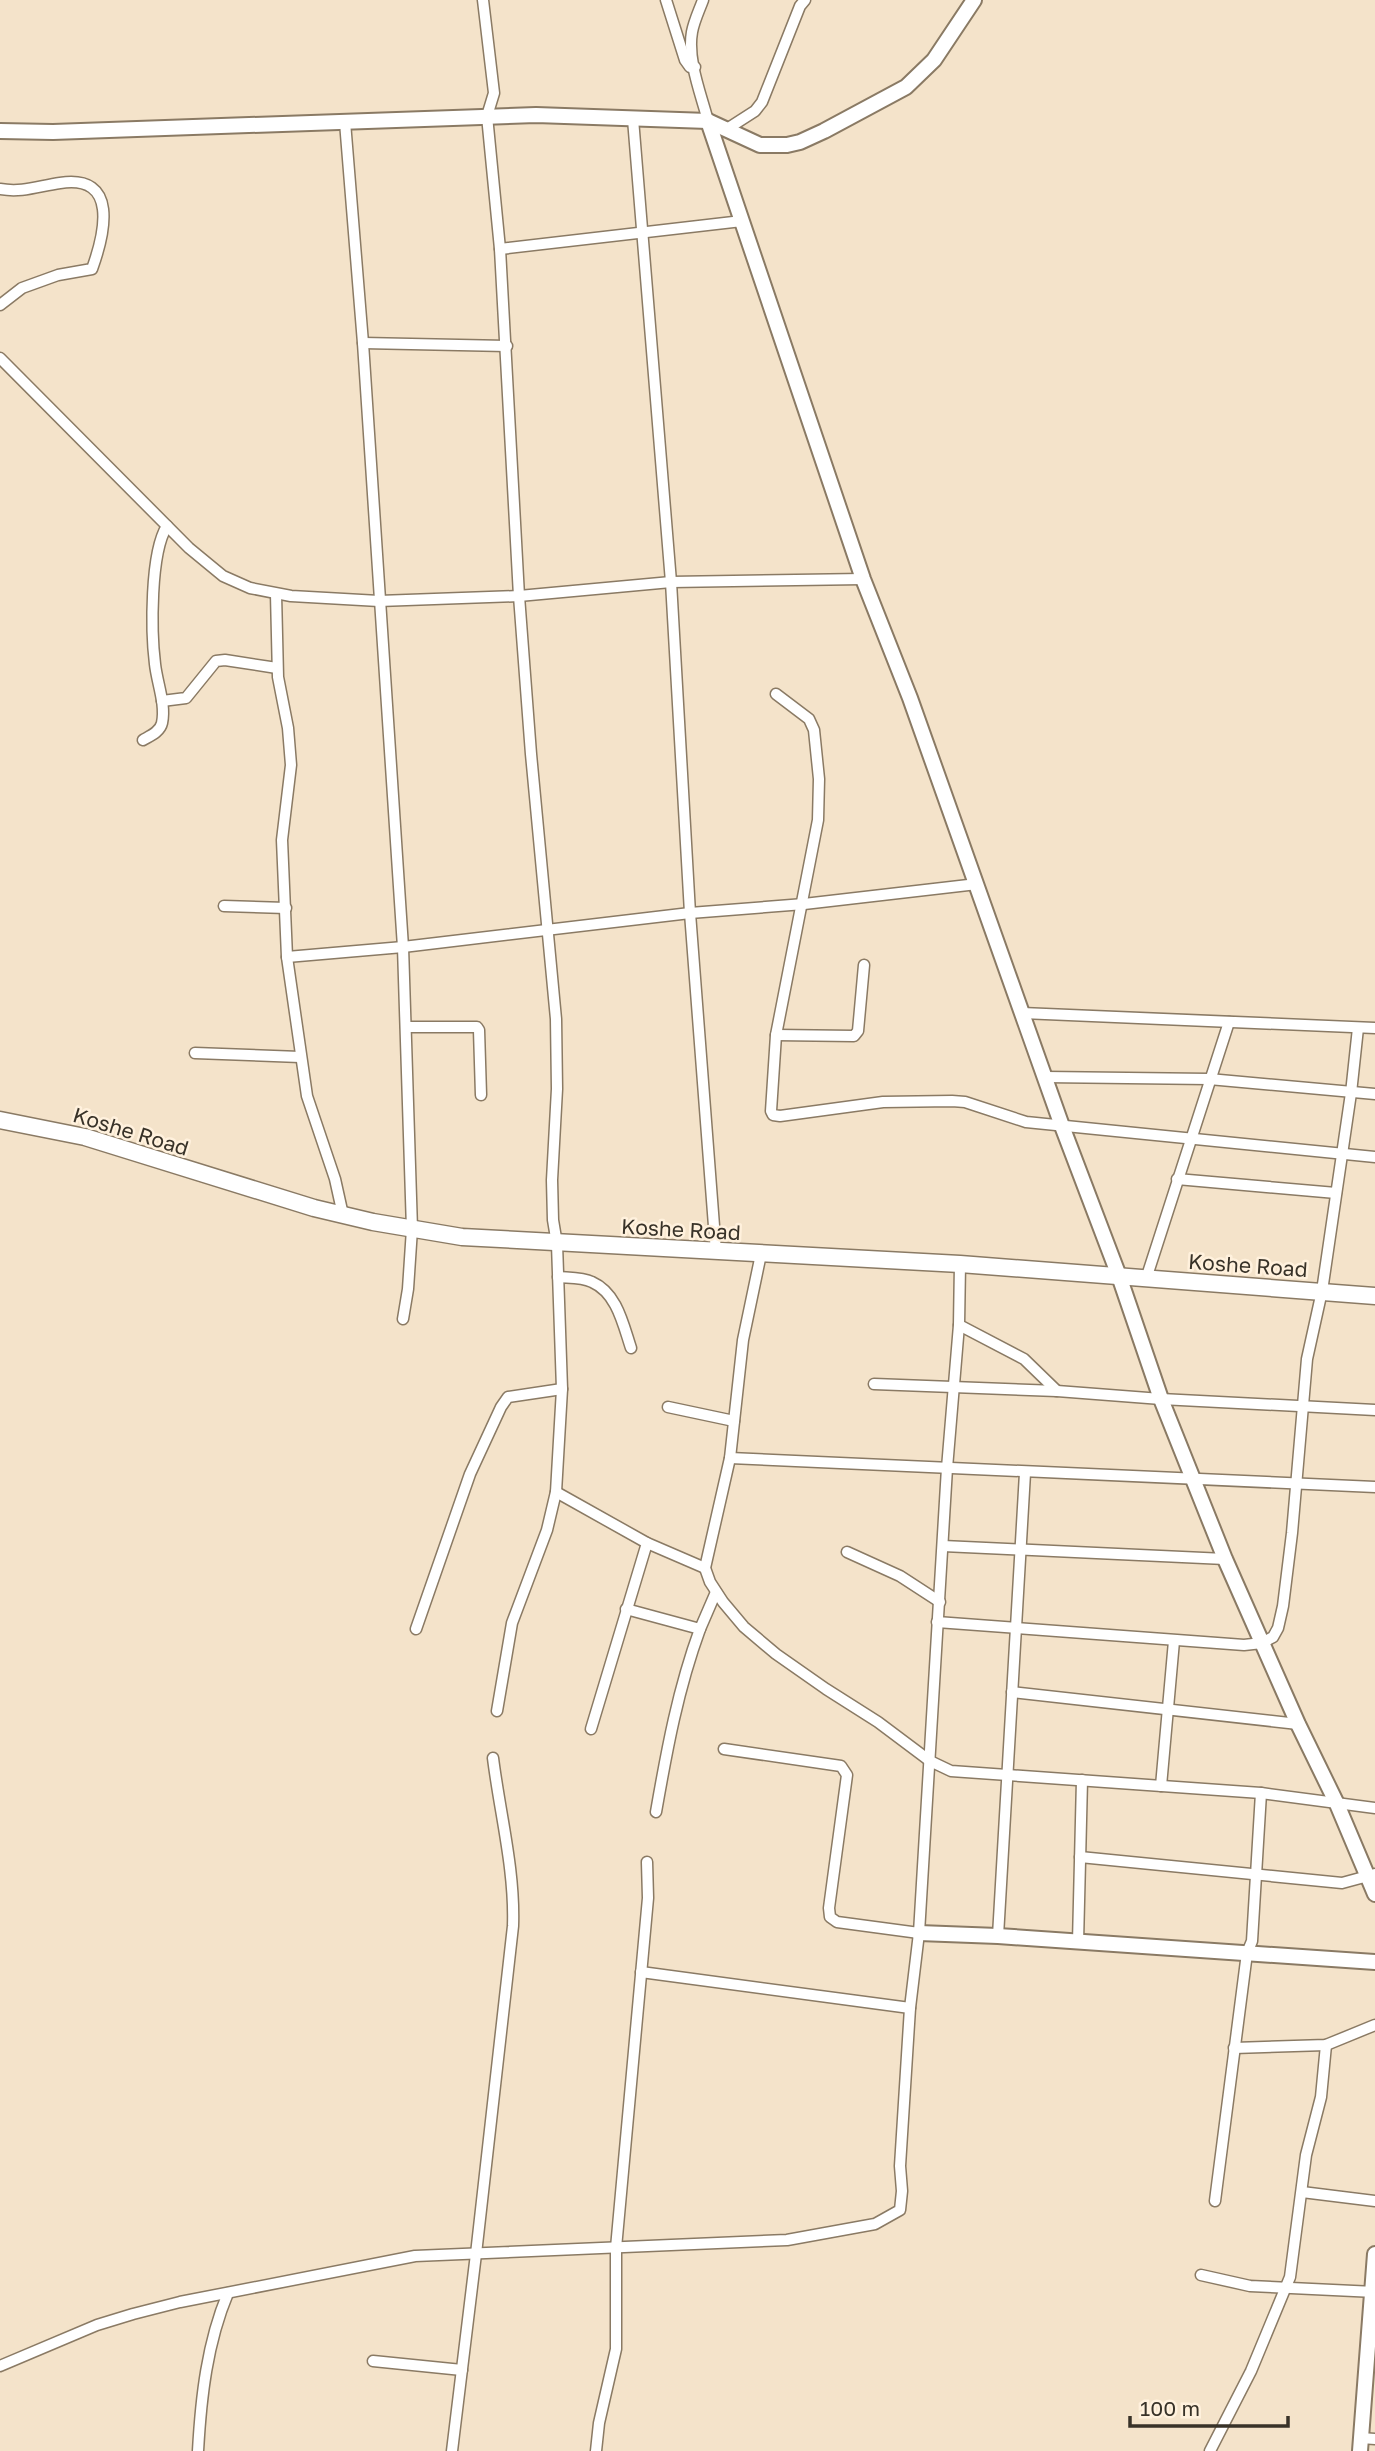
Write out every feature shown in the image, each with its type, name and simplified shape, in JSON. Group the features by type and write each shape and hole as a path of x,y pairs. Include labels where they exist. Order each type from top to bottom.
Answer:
{"main road":[{"name":"Koshe Road","path":"0,1120 77,1135 343,1215 462,1237 960,1264 1375,1296"}],"street":[{"path":"483,0 494,93 487,116 507,346 519,596 556,1019 557,1089 552,1180 562,1389 556,1492 547,1530 512,1623 497,1711"},
{"path":"666,0 685,60 690,67 695,67"},
{"path":"703,0 692,33 695,67 708,121 863,579 910,698 1161,1399 1225,1559 1298,1724 1371,1874 1375,1894"},
{"path":"727,129 755,111 762,103 800,6 805,0"},
{"path":"0,131 67,132 487,116 708,121 760,145 788,145 800,142 867,110 906,87 934,60 974,0"},
{"path":"633,119 671,582 690,912 716,1252"},
{"path":"345,122 363,343 403,947 412,1229 403,1319"},
{"path":"0,189 22,191 60,183 81,182 102,197 105,208 92,269 58,275 22,288 0,305"},
{"path":"500,249 742,221"},
{"path":"363,343 507,346"},
{"path":"0,358 167,526 223,576 250,588 276,594 379,601 519,596 671,582 863,579"},
{"path":"143,740 162,725 162,701 153,652 153,611 158,548 167,526"},
{"path":"276,594 277,668 288,727 291,765 282,840 287,957 307,1096 343,1215"},
{"path":"162,701 186,698 216,661 277,668"},
{"path":"776,694 808,719 814,730 820,801 804,904 776,1035 771,1111 773,1115 883,1102 952,1101 965,1102 1026,1122 1375,1157"},
{"path":"287,957 403,947 690,912 804,904 976,884"},
{"path":"224,906 286,908"},
{"path":"776,1035 854,1036 858,1031 864,965"},
{"path":"1022,1013 1375,1028"},
{"path":"1146,1279 1229,1022"},
{"path":"406,1027 477,1027 481,1096"},
{"path":"937,1622 1244,1646 1262,1643 1273,1637 1283,1606 1307,1359 1322,1291 1352,1093 1358,1028"},
{"path":"195,1053 300,1057"},
{"path":"1045,1077 1209,1079 1375,1094"},
{"path":"1177,1179 1336,1193"},
{"path":"761,1254 743,1340 730,1458 705,1567 716,1592 744,1627 770,1649 878,1722 930,1761 951,1770 1261,1793 1375,1808"},
{"path":"0,2366 114,2319 180,2302 415,2256 787,2240 875,2224 900,2210 900,2166 910,2008 919,1933 947,1468 959,1325 960,1264"},
{"path":"558,1276 589,1280 600,1287 611,1298 618,1311 631,1348"},
{"path":"959,1325 1024,1359 1058,1391"},
{"path":"874,1384 1058,1391 1161,1399 1375,1409"},
{"path":"416,1629 470,1474 501,1407 508,1397 562,1389"},
{"path":"668,1407 734,1421"},
{"path":"730,1458 1375,1487"},
{"path":"998,1936 1025,1473"},
{"path":"556,1492 647,1543 705,1567"},
{"path":"592,1729 647,1543"},
{"path":"943,1546 1225,1559"},
{"path":"848,1552 900,1576 940,1602"},
{"path":"656,1812 671,1726 684,1672 716,1592"},
{"path":"626,1609 700,1629"},
{"path":"1161,1786 1174,1641"},
{"path":"1012,1692 1298,1724"},
{"path":"724,1749 841,1766 847,1775 829,1908 830,1917 837,1922 919,1933 1375,1962"},
{"path":"452,2451 477,2254 514,1903 510,1859 500,1813 493,1758"},
{"path":"1078,1942 1082,1780"},
{"path":"1215,2201 1247,1954 1252,1941 1261,1793"},
{"path":"1080,1857 1342,1883 1371,1874"},
{"path":"596,2451 599,2423 617,2349 616,2248 648,1898 647,1862"},
{"path":"641,1972 910,2008"},
{"path":"1234,2048 1326,2045 1375,2025"},
{"path":"1210,2451 1251,2371 1286,2288 1293,2263 1310,2134 1321,2097 1326,2045"},
{"path":"1302,2192 1375,2201"},
{"path":"1365,2443 1375,2254"},
{"path":"1201,2275 1250,2286 1373,2292"},
{"path":"198,2451 208,2360 216,2321 228,2293"},
{"path":"373,2361 462,2370"}]}
